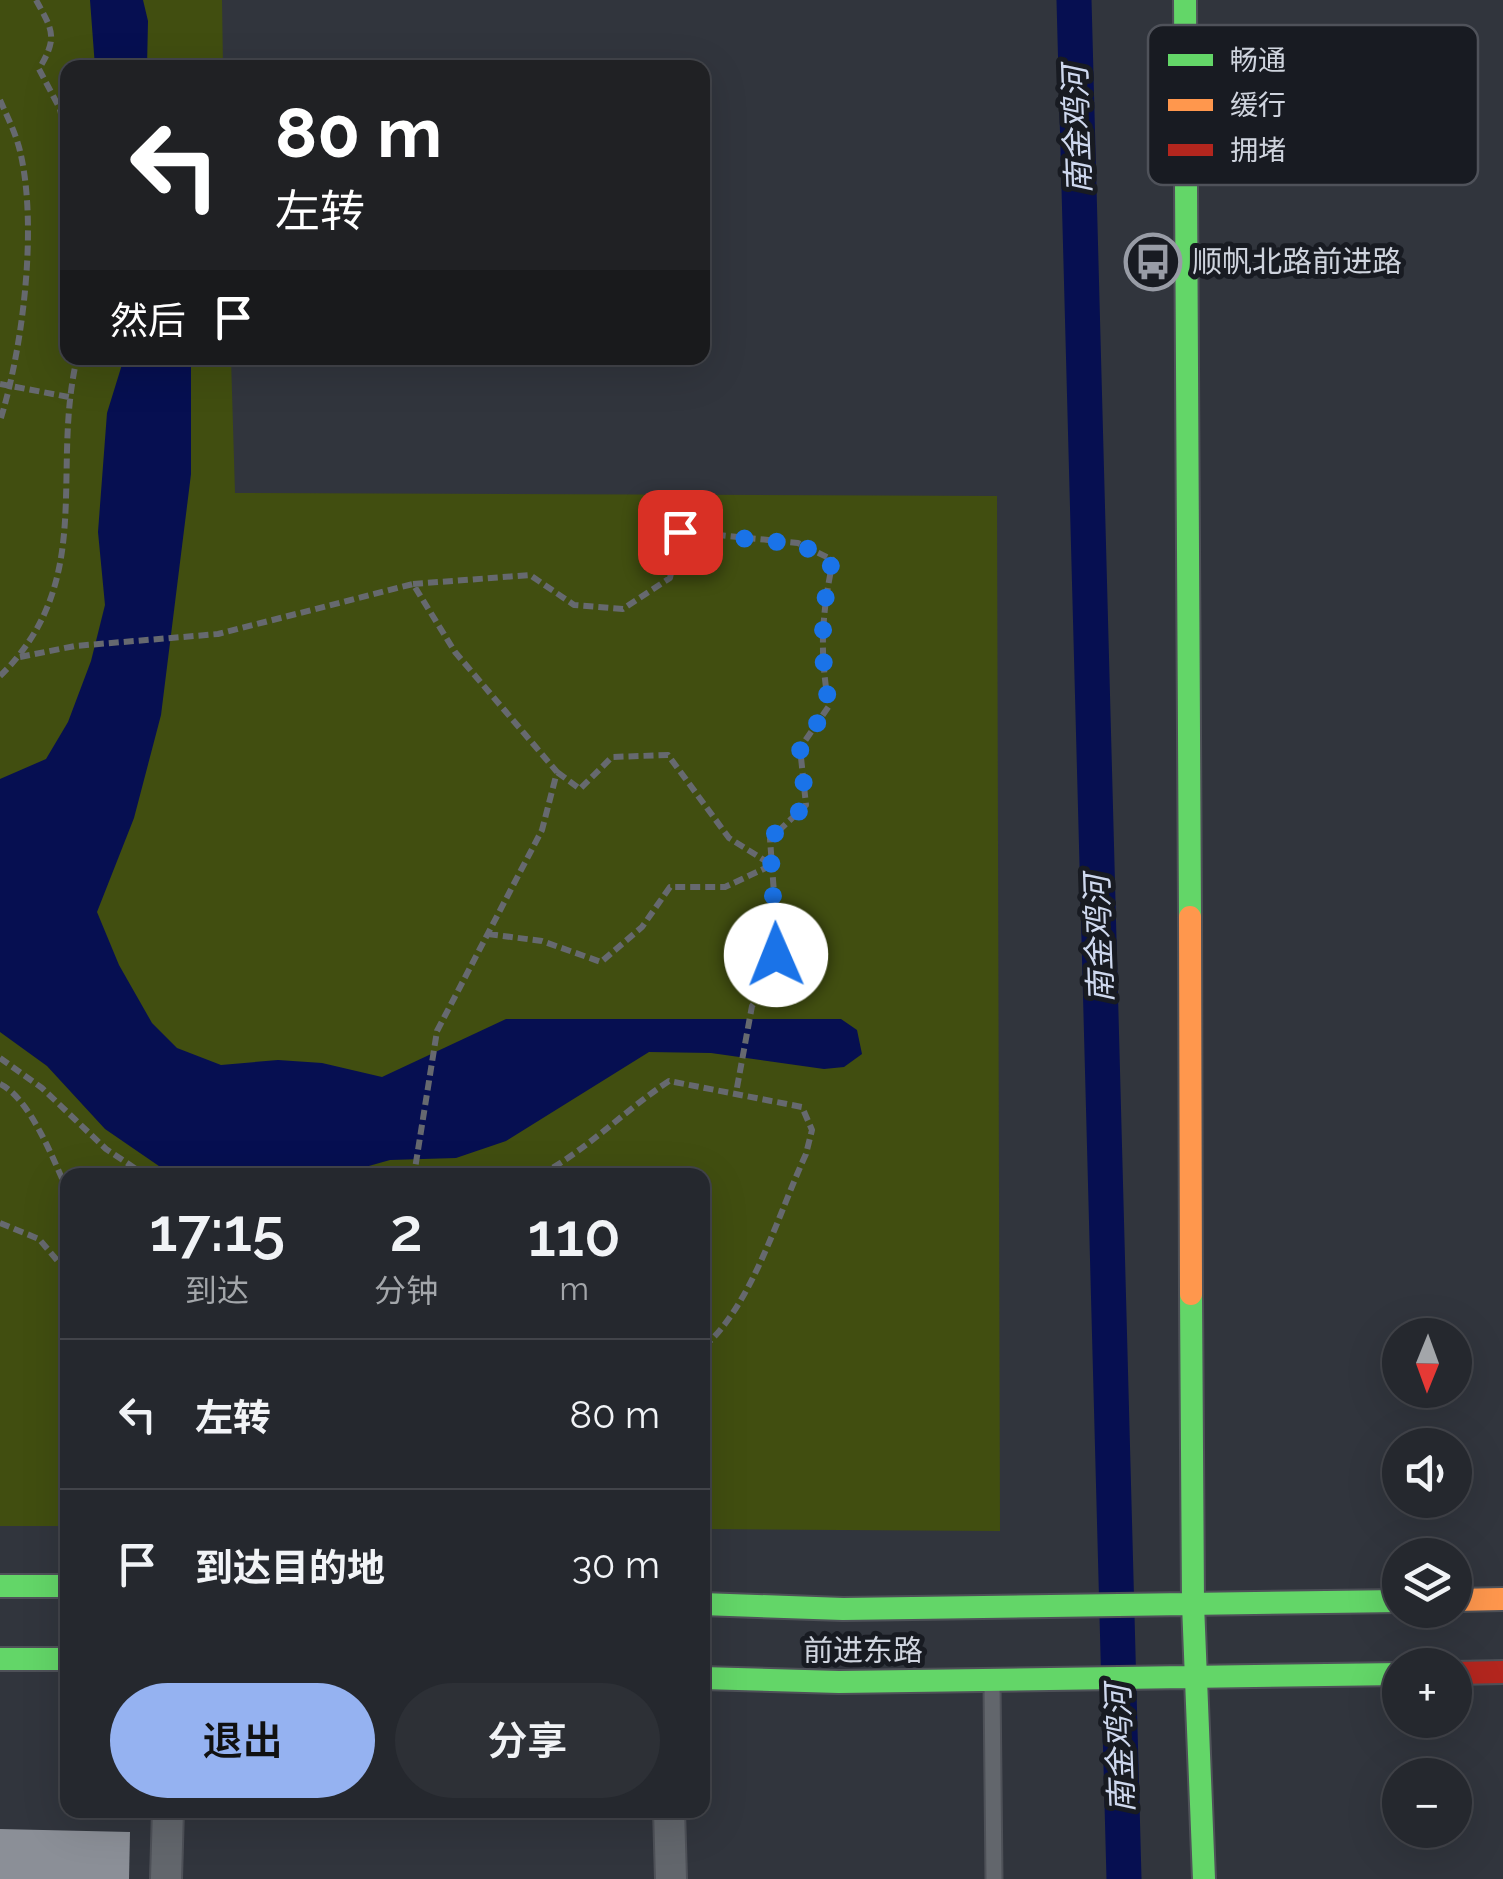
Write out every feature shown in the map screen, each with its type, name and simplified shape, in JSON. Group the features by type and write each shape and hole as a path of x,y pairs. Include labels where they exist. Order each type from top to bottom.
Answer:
{"street":[{"path":"1185,0 1185,25"},
{"path":"1186,185 1193,1604 1204,1879"},
{"path":"0,1586 60,1586"},
{"path":"1472,1600 1503,1599"},
{"name":"前进东路","path":"710,1604 843,1609 1382,1600"},
{"path":"0,1658 60,1660"},
{"path":"1472,1673 1503,1672"},
{"name":"前进东路","path":"710,1678 839,1682 1382,1674"},
{"path":"166,1879 168,1818"},
{"path":"669,1818 671,1879"}],"lane":[{"path":"992,1680 994,1879"}],"path":[{"path":"36,0 53,32 50,50 39,69 60,109"},
{"path":"0,100 20,150 26,205 25,303 0,421"},
{"path":"0,676 20,657 38,628 65,553 69,505 64,435 76,365"},
{"path":"0,384 69,397"},
{"path":"20,657 75,646 218,634 413,584 530,575 574,605 623,608 670,578 680,532 798,544 832,560 822,612 820,654 829,706 800,748 806,805 770,838 778,934 775,977 752,1006 736,1093"},
{"path":"413,584 456,652 557,772 580,789 612,756 668,755 729,838 772,865"},
{"path":"415,1168 437,1032 542,830 557,772"},
{"path":"488,934 542,940 601,962 642,927 670,887 724,887 772,865"},
{"path":"0,1058 42,1088 106,1149 134,1168"},
{"path":"552,1168 592,1144 636,1102 669,1081 802,1106 812,1130 806,1154 744,1296 722,1332 710,1342"},
{"path":"0,1084 14,1090 60,1174"},
{"path":"0,1224 39,1239 60,1264"}],"green space":[{"path":"0,0 222,0 223,60 60,60 60,365 231,365 235,493 997,496 1000,1531 710,1529 710,1168 60,1168 60,1526 0,1526"}],"shaded area":[{"path":"90,0 143,0 148,21 147,60 94,60"},
{"path":"122,365 191,365 191,474 161,715 134,818 97,912 119,965 152,1023 177,1048 221,1065 278,1060 322,1063 382,1077 506,1019 841,1019 857,1030 862,1054 844,1067 824,1069 711,1053 649,1052 506,1141 456,1158 390,1160 362,1168 162,1168 105,1129 47,1066 0,1032 0,779 46,759 68,722 91,661 105,605 98,532 107,413"}],"building":[{"path":"0,1829 130,1832 129,1879 0,1879"}],"waterway":[{"name":"南金鸡河","path":"1074,0 1124,1879"}],"traffic: fast":[{"path":"1185,0 1185,25"},
{"path":"1186,185 1190,917"},
{"path":"1191,1294 1193,1604 1204,1879"},
{"path":"0,1586 60,1586"},
{"path":"710,1604 843,1609 1382,1601"},
{"path":"0,1659 60,1659"},
{"path":"710,1678 839,1682 1382,1674"}],"traffic: slow":[{"path":"1190,917 1191,1294"},
{"path":"1472,1600 1503,1599"}],"traffic: jam":[{"path":"1472,1673 1503,1672"}],"place":[{"name":"顺帆北路前进路","path":"1153,262"}],"route":[{"path":"680,532 798,544 832,560 822,612 820,654 829,706 800,748 806,805 770,838 778,934 776,955"}]}
